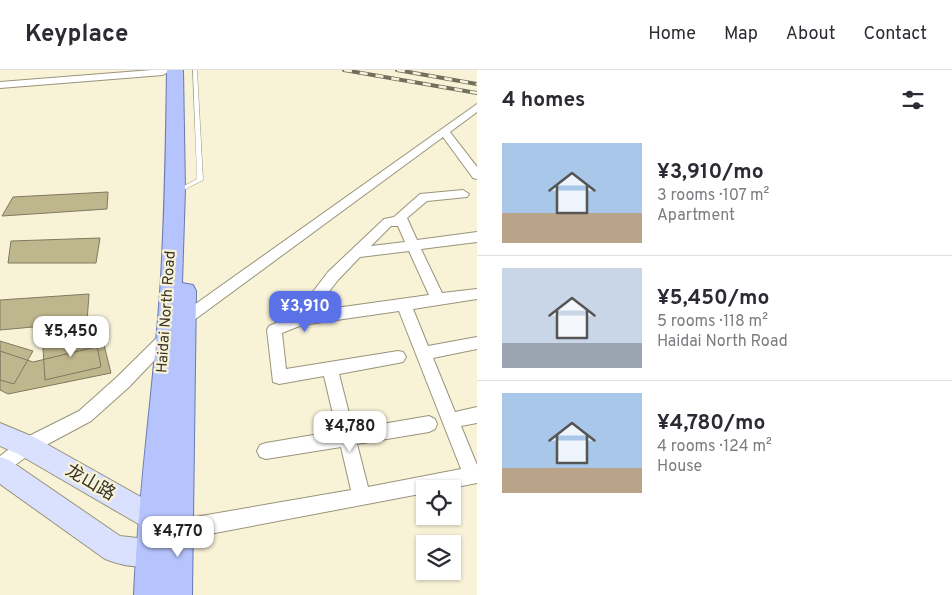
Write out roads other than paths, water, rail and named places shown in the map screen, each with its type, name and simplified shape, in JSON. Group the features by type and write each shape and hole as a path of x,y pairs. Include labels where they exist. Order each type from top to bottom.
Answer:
{"main road":[{"name":"Haidai North Road","path":"165,524 166,340 171,294 173,199 175,189 175,70"},
{"name":"Haidai North Road","path":"165,524 185,319 185,200 182,189 179,70"},
{"path":"165,524 176,595"},
{"path":"150,553 150,595"}],"street":[{"path":"0,84 163,72 163,70"},
{"path":"404,304 450,421 474,474 362,497 165,524 150,553 114,549 0,468 27,446 85,416 166,340 185,319 477,108"},
{"path":"445,132 477,175"},
{"path":"438,299 400,216 424,197 463,194"},
{"path":"300,319 333,276 388,222 402,221"},
{"path":"356,253 477,237"},
{"path":"398,357 279,377 274,330 300,319 477,294"},
{"path":"424,354 477,344"},
{"path":"330,369 362,497"},
{"path":"450,421 477,415"},
{"path":"266,451 429,424"},
{"name":"龙山路","path":"0,434 27,446 165,524"}],"lane":[{"path":"182,189 200,180 195,70"}],"railway":[{"path":"344,70 477,93"},
{"path":"397,70 477,84"}]}
